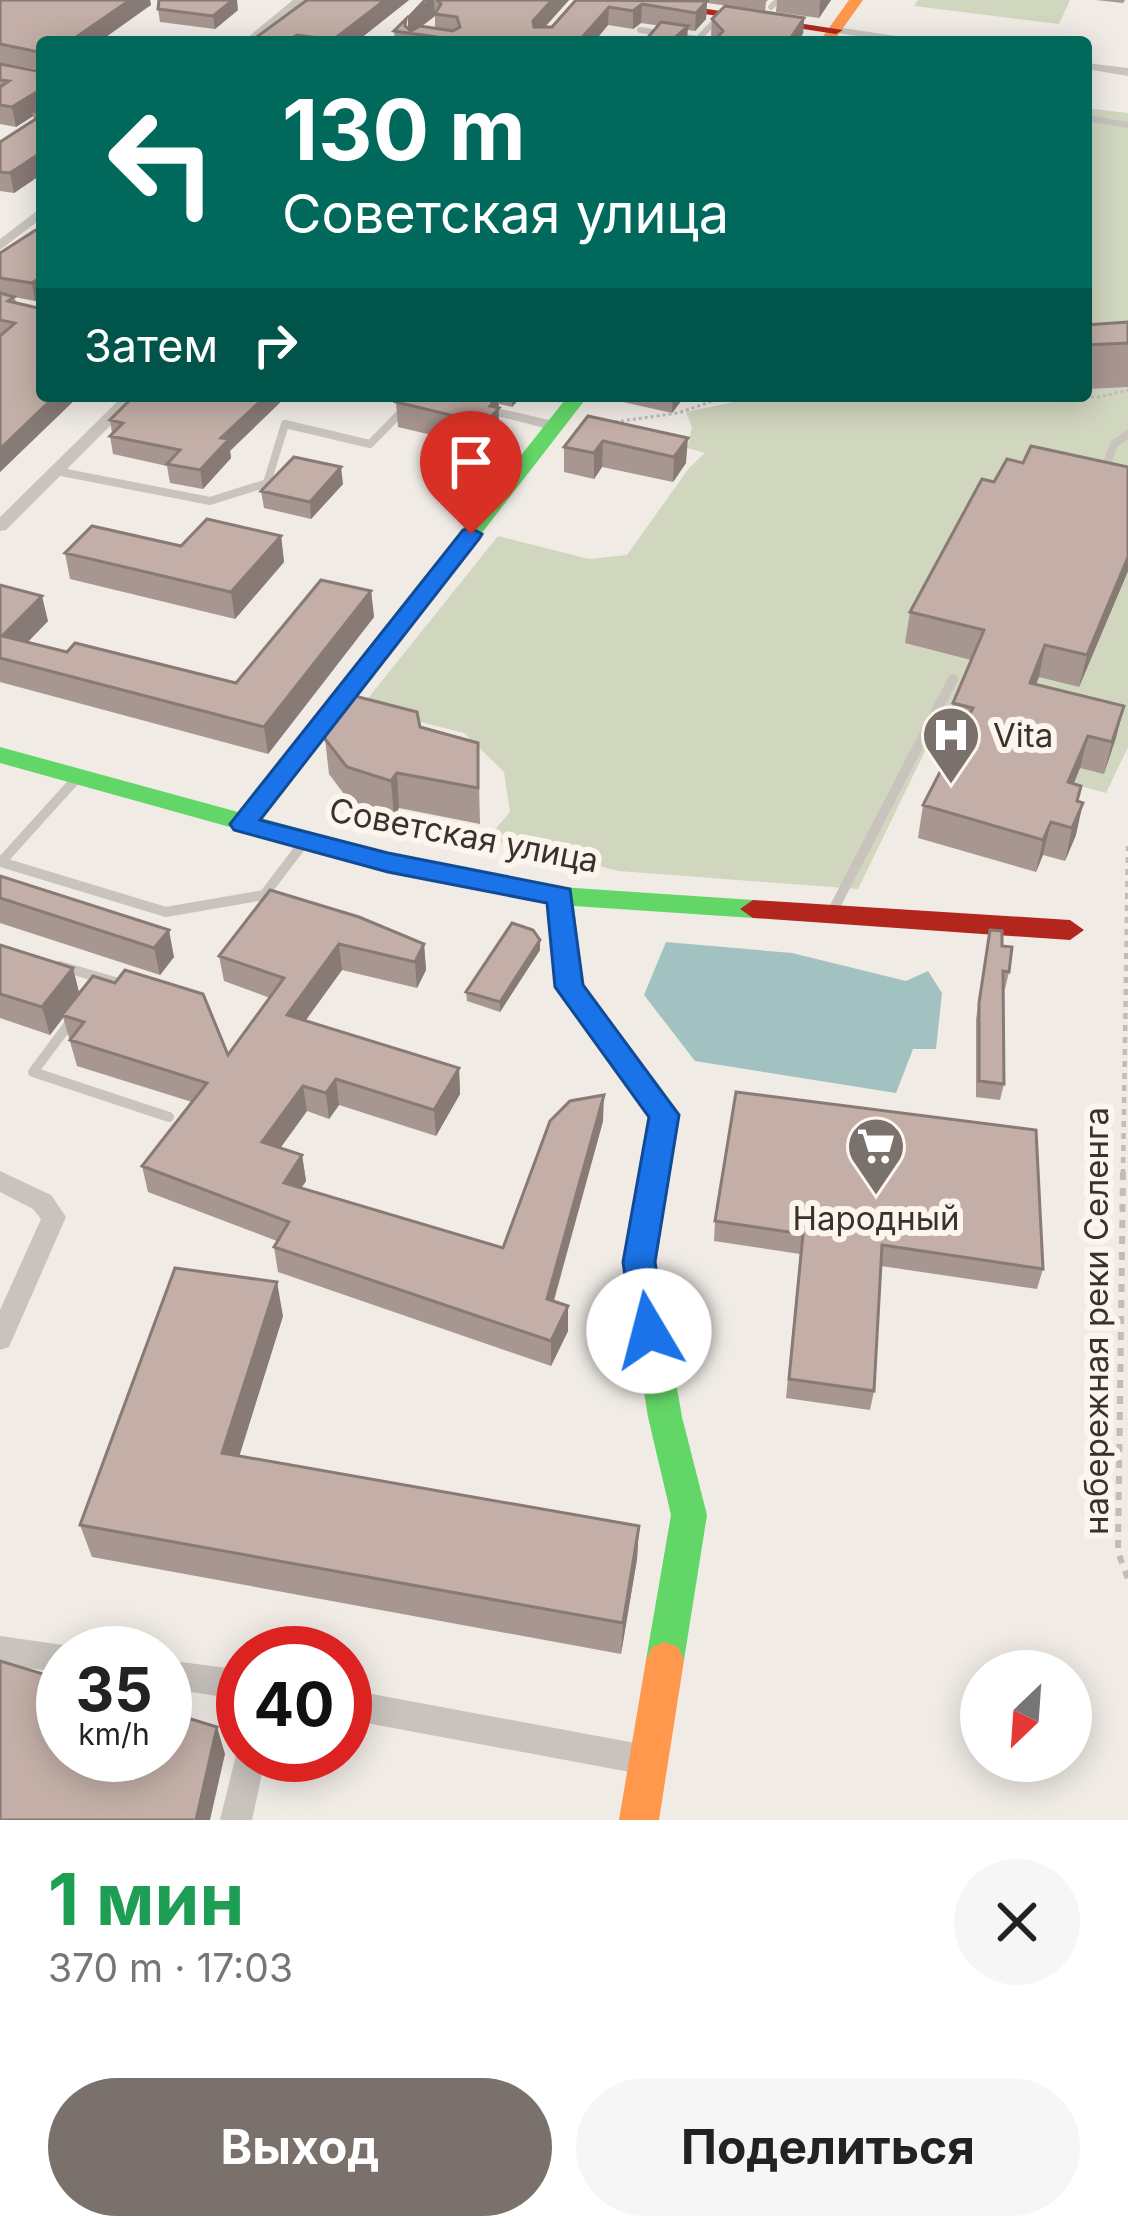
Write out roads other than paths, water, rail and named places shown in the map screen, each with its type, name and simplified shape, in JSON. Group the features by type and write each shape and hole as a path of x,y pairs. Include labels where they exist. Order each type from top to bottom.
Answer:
{"street":[{"path":"255,36 300,0"},
{"path":"619,0 831,36 856,0"},
{"path":"1092,67 1128,72"},
{"path":"0,246 36,216"},
{"path":"0,526 126,402"},
{"path":"449,402 562,427"},
{"path":"243,824 562,427 575,402"},
{"name":"Советская улица","path":"0,755 305,841 560,896 1070,930"},
{"path":"560,896 569,987 664,1115 639,1262 665,1417 689,1515 639,1820"},
{"path":"0,1181 42,1202 54,1217 0,1339"},
{"path":"0,1650 36,1655"},
{"path":"372,1709 652,1761"},
{"path":"652,1761 655,1820"},
{"path":"236,1820 245,1782"}],"lane":[{"path":"771,7 778,0"},
{"path":"701,36 722,14"},
{"path":"640,30 679,36"},
{"path":"1092,119 1128,125"},
{"path":"56,472 211,501 267,483 285,424 370,444 416,402"},
{"path":"1107,464 1114,444 1128,434"},
{"path":"831,914 953,679"},
{"path":"77,778 1,862 166,912 264,895 305,841"},
{"path":"41,960 152,991"},
{"path":"89,998 104,980"},
{"path":"76,1016 34,1072 169,1117"}],"water":[{"path":"666,942 792,953 906,981 928,971 942,993 936,1049 913,1049 896,1093 695,1061 644,995"}],"place":[{"name":"Vita","path":"951,786"},
{"name":"Народный","path":"876,1197"}]}
